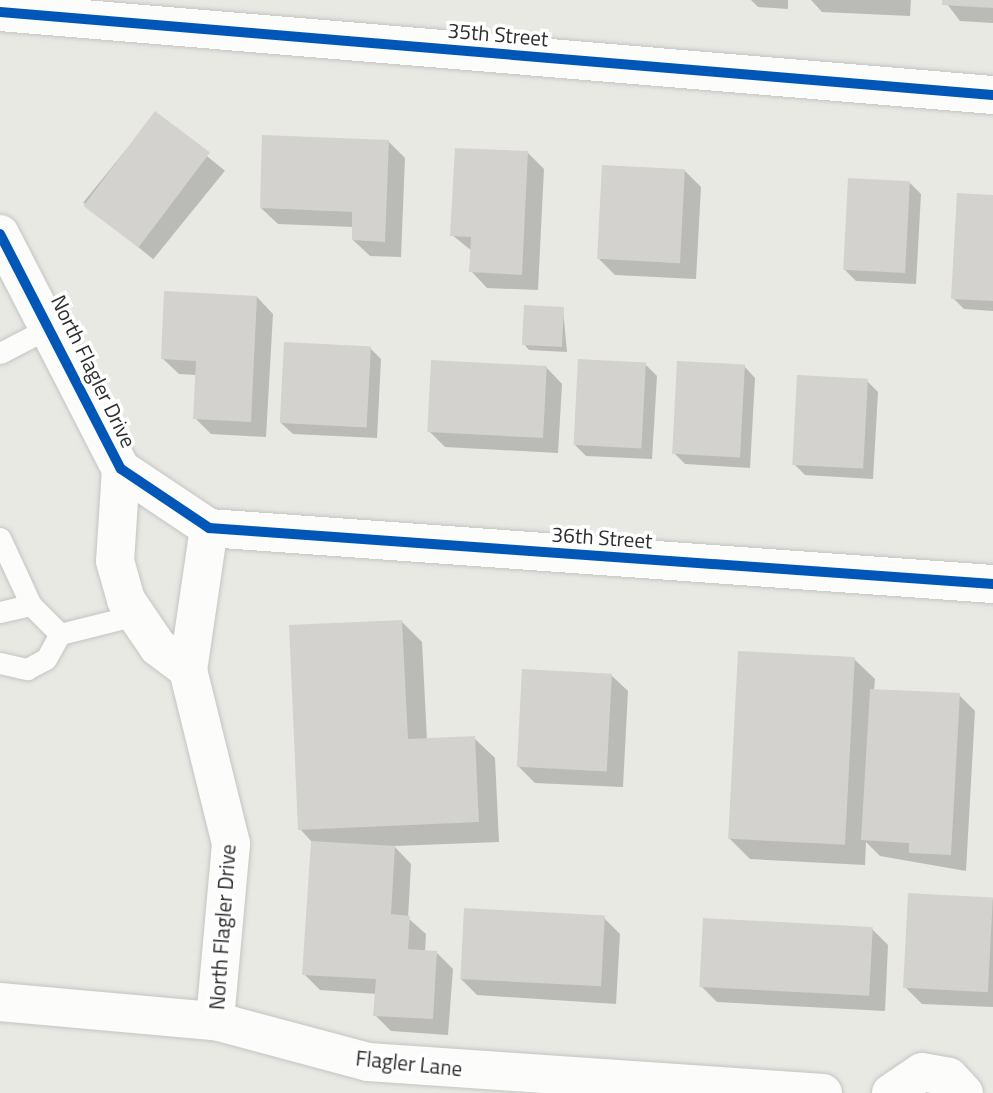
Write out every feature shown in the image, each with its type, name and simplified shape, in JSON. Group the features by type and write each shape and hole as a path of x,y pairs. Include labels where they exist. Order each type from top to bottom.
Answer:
{"street":[{"name":"35th Street","path":"0,12 993,94"},
{"name":"North Flagler Drive","path":"0,234 52,326 121,469 115,561 136,615 158,648 188,670"},
{"name":"North Flagler Drive","path":"121,469 209,528 188,670 231,845 215,1021"},
{"name":"36th Street","path":"209,528 993,584"},
{"name":"Flagler Lane","path":"0,1002 215,1021 368,1062 823,1093"},
{"path":"891,1093 922,1072 949,1077 964,1093"}],"lane":[{"path":"0,353 52,326"},
{"path":"0,538 31,605 60,634"},
{"path":"0,612 31,605"},
{"path":"0,663 27,669 46,659 60,634 136,615"}],"building":[{"path":"942,0 993,0 993,8 942,5"},
{"path":"155,111 210,153 138,248 83,206"},
{"path":"262,135 389,140 385,242 352,240 352,212 260,208"},
{"path":"455,148 528,151 522,275 469,272 471,237 450,236"},
{"path":"602,165 685,169 680,263 597,259"},
{"path":"848,178 910,181 905,273 843,270"},
{"path":"957,193 993,195 993,301 951,299"},
{"path":"164,291 257,296 251,422 193,419 196,361 161,359"},
{"path":"524,305 564,307 562,347 522,345"},
{"path":"284,342 371,347 367,427 280,423"},
{"path":"578,359 646,363 641,448 573,445"},
{"path":"431,360 547,366 543,438 427,432"},
{"path":"677,361 745,365 740,457 672,454"},
{"path":"797,375 868,379 863,469 792,465"},
{"path":"402,620 408,739 475,736 479,822 298,830 289,625"},
{"path":"738,651 855,657 845,845 728,839"},
{"path":"522,669 612,674 607,772 517,767"},
{"path":"870,689 960,693 951,855 909,853 909,843 861,840"},
{"path":"311,841 395,846 391,914 410,916 408,949 437,951 433,1019 373,1016 376,979 302,975"},
{"path":"908,893 993,897 988,992 903,988"},
{"path":"464,908 605,915 601,986 460,979"},
{"path":"703,918 873,927 869,996 699,987"}],"cycle path":[{"path":"0,12 993,95"},
{"path":"0,234 121,469 209,528 993,584"}]}
